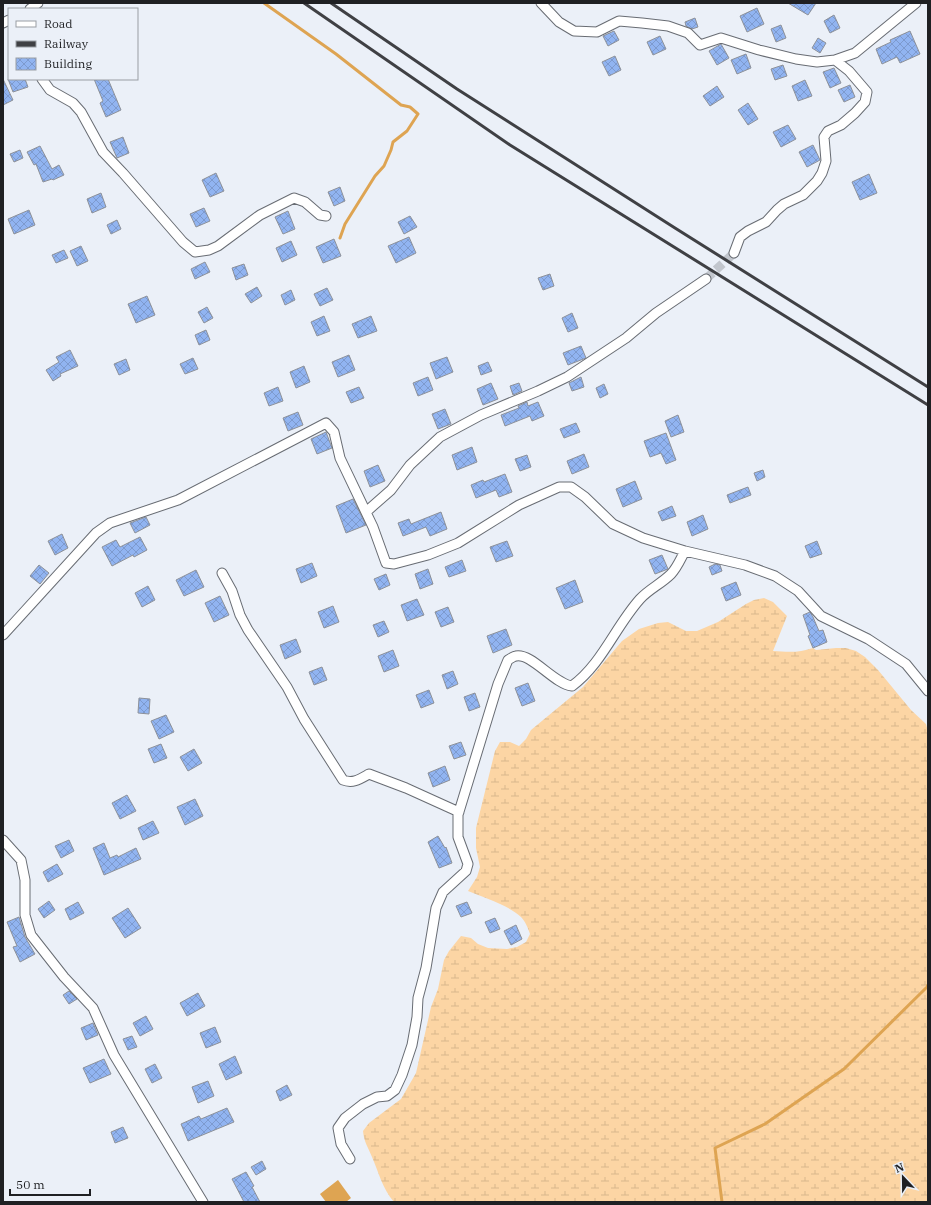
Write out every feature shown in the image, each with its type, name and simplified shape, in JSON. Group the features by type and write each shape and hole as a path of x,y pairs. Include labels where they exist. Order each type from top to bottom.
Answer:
{"street":[{"path":"541,3 559,22 574,31 597,32 619,21 668,26 688,33 700,45 721,38 796,60 817,62 836,60 855,53 916,3"},
{"path":"734,253 740,237 766,222 784,204 803,195 817,181 826,162 824,137 828,131 841,125 865,102 867,92 853,75 836,60"},
{"path":"43,80 50,90 73,103 81,112 103,152 183,242 195,252 209,250 218,246 260,214 294,198 305,202 320,215 326,216"},
{"path":"366,512 391,490 410,466 440,436 481,415 538,392 567,377 626,338 656,313 706,279"},
{"path":"3,635 96,533 110,523 178,500 326,424 334,432 340,458 366,512 386,563 394,564 428,555 452,545 520,505 559,487 571,487 585,497 613,524 644,538 685,551 745,565 780,579 798,591 820,616 868,639 906,664 928,692"},
{"path":"350,1159 341,1144 338,1128 345,1118 363,1104 377,1097 387,1096 395,1090 402,1075 412,1045 417,1017 418,998 426,968 436,908 443,892 466,871 468,864 458,837 458,812 498,684 508,660 516,656 524,657 538,665 564,685 572,686 582,679 597,661 639,600 648,590 672,573 685,551"},
{"path":"222,573 232,591 240,615 248,630 287,687 304,719 343,780 349,782 356,781 369,774 406,788 458,812"},
{"path":"3,840 21,860 25,880 25,915 31,935 64,977 93,1008 114,1055 203,1202"}],"green space":[{"path":"764,598 773,602 787,616 773,651 793,652 813,648 816,650 846,648 856,651 865,657 878,670 911,710 926,724 928,732 928,1202 394,1202 386,1191 381,1180 365,1141 363,1131 369,1123 401,1099 416,1073 431,1007 438,989 444,960 461,936 471,938 478,944 488,948 507,949 517,947 526,942 530,934 524,920 516,913 496,902 468,891 477,877 480,867 476,848 476,828 495,751 500,742 510,742 519,746 526,739 531,730 583,687 622,641 639,629 658,623 668,622 686,631 697,631 718,622 754,600"}],"shaded area":[{"path":"338,1180 351,1198 346,1202 326,1202 320,1194"}],"building":[{"path":"788,3 816,3 808,15"},
{"path":"757,8 764,24 747,32 740,16"},
{"path":"834,15 840,28 830,33 824,21"},
{"path":"695,18 698,27 692,29 686,26 685,22"},
{"path":"781,25 786,38 776,42 771,29"},
{"path":"614,31 619,40 608,46 603,36"},
{"path":"910,31 920,54 900,63 897,57 882,64 876,49 891,42 890,40"},
{"path":"660,36 666,49 653,55 647,42"},
{"path":"818,38 826,43 820,53 812,48"},
{"path":"721,44 729,58 717,65 709,51"},
{"path":"746,54 751,68 737,74 731,60"},
{"path":"615,56 621,70 609,76 602,62"},
{"path":"783,65 787,76 775,80 771,69"},
{"path":"834,68 841,83 830,88 823,72"},
{"path":"3,79 13,100 3,105"},
{"path":"8,80 25,80 28,87 13,92"},
{"path":"94,80 108,80 121,110 106,117 100,103 103,101"},
{"path":"805,80 812,96 798,101 792,86"},
{"path":"850,85 855,97 844,102 838,90"},
{"path":"717,86 724,97 710,106 703,96"},
{"path":"748,103 758,119 748,125 738,110"},
{"path":"788,125 796,139 781,147 773,132"},
{"path":"123,137 129,153 117,158 110,142"},
{"path":"813,145 820,160 807,167 799,152"},
{"path":"40,146 52,169 59,165 64,175 53,180 43,182 36,164 34,165 27,152"},
{"path":"20,150 23,158 14,162 10,154"},
{"path":"216,173 224,191 210,197 202,180"},
{"path":"869,174 877,193 860,200 852,182"},
{"path":"340,187 345,201 334,206 328,192"},
{"path":"101,193 106,207 92,213 87,199"},
{"path":"204,208 210,221 196,227 190,214"},
{"path":"29,210 35,225 14,234 8,219"},
{"path":"288,211 295,229 283,234 275,217"},
{"path":"410,216 417,227 404,234 398,222"},
{"path":"117,220 121,229 111,234 107,225"},
{"path":"409,237 416,253 396,263 388,246"},
{"path":"334,239 341,256 323,263 316,247"},
{"path":"291,241 297,255 282,262 276,248"},
{"path":"81,246 88,261 77,266 70,251"},
{"path":"64,250 68,258 56,263 52,255"},
{"path":"205,262 210,272 195,279 191,269"},
{"path":"244,264 248,275 236,280 232,268"},
{"path":"550,274 554,286 543,290 538,278"},
{"path":"257,287 262,296 251,303 245,294"},
{"path":"327,288 333,300 320,306 314,294"},
{"path":"291,290 295,300 285,305 281,295"},
{"path":"147,296 155,315 136,323 128,304"},
{"path":"207,307 213,318 204,323 198,312"},
{"path":"572,313 578,328 568,332 562,318"},
{"path":"324,316 330,331 317,336 311,322"},
{"path":"371,316 377,331 358,338 352,324"},
{"path":"206,330 210,340 199,345 195,335"},
{"path":"581,346 586,358 568,365 563,353"},
{"path":"70,350 78,366 60,374 61,376 53,381 46,370 59,362 56,357"},
{"path":"349,355 355,370 338,377 332,362"},
{"path":"447,357 453,372 436,379 430,363"},
{"path":"193,358 198,369 185,374 180,364"},
{"path":"126,359 130,370 119,375 114,364"},
{"path":"488,362 492,371 481,375 478,366"},
{"path":"304,366 310,382 296,388 290,372"},
{"path":"428,377 433,390 418,396 413,383"},
{"path":"581,377 584,387 572,391 569,383"},
{"path":"491,383 498,399 483,405 477,389"},
{"path":"519,383 522,391 513,395 510,386"},
{"path":"604,384 608,394 600,398 596,388"},
{"path":"278,387 283,401 269,406 264,393"},
{"path":"359,387 364,398 351,403 346,392"},
{"path":"527,402 528,406 538,402 544,416 532,421 530,416 505,426 501,415 519,408 518,406"},
{"path":"445,409 451,424 438,429 432,414"},
{"path":"298,412 303,425 288,431 283,418"},
{"path":"678,415 684,432 671,437 665,421"},
{"path":"576,423 580,432 564,438 560,429"},
{"path":"326,432 332,448 317,454 311,439"},
{"path":"666,433 676,460 666,464 661,453 650,457 644,441"},
{"path":"472,447 477,462 457,470 452,455"},
{"path":"584,454 589,467 572,474 567,461"},
{"path":"527,455 531,467 520,471 515,459"},
{"path":"378,465 385,481 370,487 364,471"},
{"path":"763,470 765,477 757,481 754,473"},
{"path":"505,474 512,492 499,497 496,490 476,498 471,485"},
{"path":"635,481 642,499 623,507 616,489"},
{"path":"748,487 751,495 730,503 727,495"},
{"path":"353,499 366,525 346,533 336,506"},
{"path":"672,506 676,516 662,521 658,512"},
{"path":"441,512 447,529 430,536 426,527 403,536 398,523 409,519 411,524"},
{"path":"703,515 708,529 692,536 687,522"},
{"path":"146,517 150,525 135,533 130,523"},
{"path":"62,534 68,548 55,555 48,541"},
{"path":"140,537 147,550 134,557 133,555 112,566 102,547 116,540 120,547"},
{"path":"507,541 513,556 496,562 490,547"},
{"path":"817,541 822,554 810,558 805,546"},
{"path":"662,555 668,569 655,574 649,560"},
{"path":"462,560 466,571 449,577 445,567"},
{"path":"312,563 317,576 301,583 296,569"},
{"path":"715,564 720,565 722,571 712,575 709,567"},
{"path":"39,565 49,573 40,584 30,576"},
{"path":"428,569 433,584 420,589 415,574"},
{"path":"196,570 204,587 184,596 176,580"},
{"path":"386,574 390,585 379,590 374,579"},
{"path":"575,580 583,602 565,609 556,588"},
{"path":"736,582 741,595 726,601 721,588"},
{"path":"148,586 155,600 142,607 135,593"},
{"path":"220,596 229,615 214,622 205,603"},
{"path":"417,599 424,615 407,621 401,605"},
{"path":"333,606 339,622 324,628 318,612"},
{"path":"448,607 454,622 441,627 435,612"},
{"path":"810,612 819,631 823,630 827,642 813,648 808,636 810,635 803,615"},
{"path":"384,621 389,632 378,637 373,625"},
{"path":"506,629 512,645 493,653 487,636"},
{"path":"296,639 301,652 285,659 280,645"},
{"path":"393,650 399,666 384,672 378,656"},
{"path":"322,667 327,680 314,685 309,672"},
{"path":"453,671 458,684 447,689 442,675"},
{"path":"528,683 535,701 522,706 515,688"},
{"path":"429,690 434,703 421,708 416,695"},
{"path":"475,693 480,707 469,711 464,697"},
{"path":"139,698 150,699 149,714 138,713"},
{"path":"166,715 174,732 159,739 151,721"},
{"path":"461,742 466,755 454,759 449,746"},
{"path":"161,744 167,758 154,763 148,749"},
{"path":"194,749 202,763 188,771 180,757"},
{"path":"445,766 450,780 433,787 428,773"},
{"path":"127,795 136,811 120,819 112,803"},
{"path":"195,799 203,816 185,825 177,807"},
{"path":"153,821 159,833 143,840 138,828"},
{"path":"438,836 445,848 446,847 452,863 439,868 428,842"},
{"path":"69,840 74,851 61,858 55,846"},
{"path":"104,843 110,858 117,855 118,857 136,848 141,859 104,875 93,848"},
{"path":"57,864 63,874 48,882 43,872"},
{"path":"49,901 55,910 44,918 38,909"},
{"path":"78,902 84,913 70,920 65,909"},
{"path":"467,902 472,913 461,917 456,906"},
{"path":"128,908 141,928 125,938 112,918"},
{"path":"19,917 25,937 35,954 20,962 13,947 17,946 7,922"},
{"path":"495,918 500,929 490,933 485,922"},
{"path":"516,925 522,939 511,945 504,931"},
{"path":"69,991 77,999 69,1004 63,995"},
{"path":"198,993 205,1006 187,1016 180,1003"},
{"path":"146,1016 153,1029 140,1036 133,1023"},
{"path":"93,1023 98,1035 86,1040 81,1028"},
{"path":"215,1027 221,1042 206,1048 200,1033"},
{"path":"132,1036 137,1047 128,1050 123,1039"},
{"path":"235,1056 242,1073 226,1080 219,1064"},
{"path":"104,1059 111,1074 90,1083 83,1068"},
{"path":"155,1064 162,1078 152,1083 145,1069"},
{"path":"208,1081 214,1096 198,1103 192,1087"},
{"path":"287,1085 292,1095 280,1101 276,1091"},
{"path":"227,1108 234,1122 188,1141 181,1124 199,1116 201,1119"},
{"path":"123,1127 128,1138 115,1143 111,1132"},
{"path":"262,1161 266,1169 256,1175 251,1167"},
{"path":"246,1172 254,1186 252,1187 260,1202 244,1202 232,1179"}],"waterway":[{"path":"264,3 336,54 401,105 410,107 418,114 407,131 393,142 384,166 375,176 345,224 340,238"},
{"path":"722,1202 715,1148 765,1124 844,1069 928,985"}],"tunnel":[{"path":"706,279 734,253"}],"railway":[{"path":"304,3 510,145 928,405"},
{"path":"331,3 457,89 928,387"}]}
